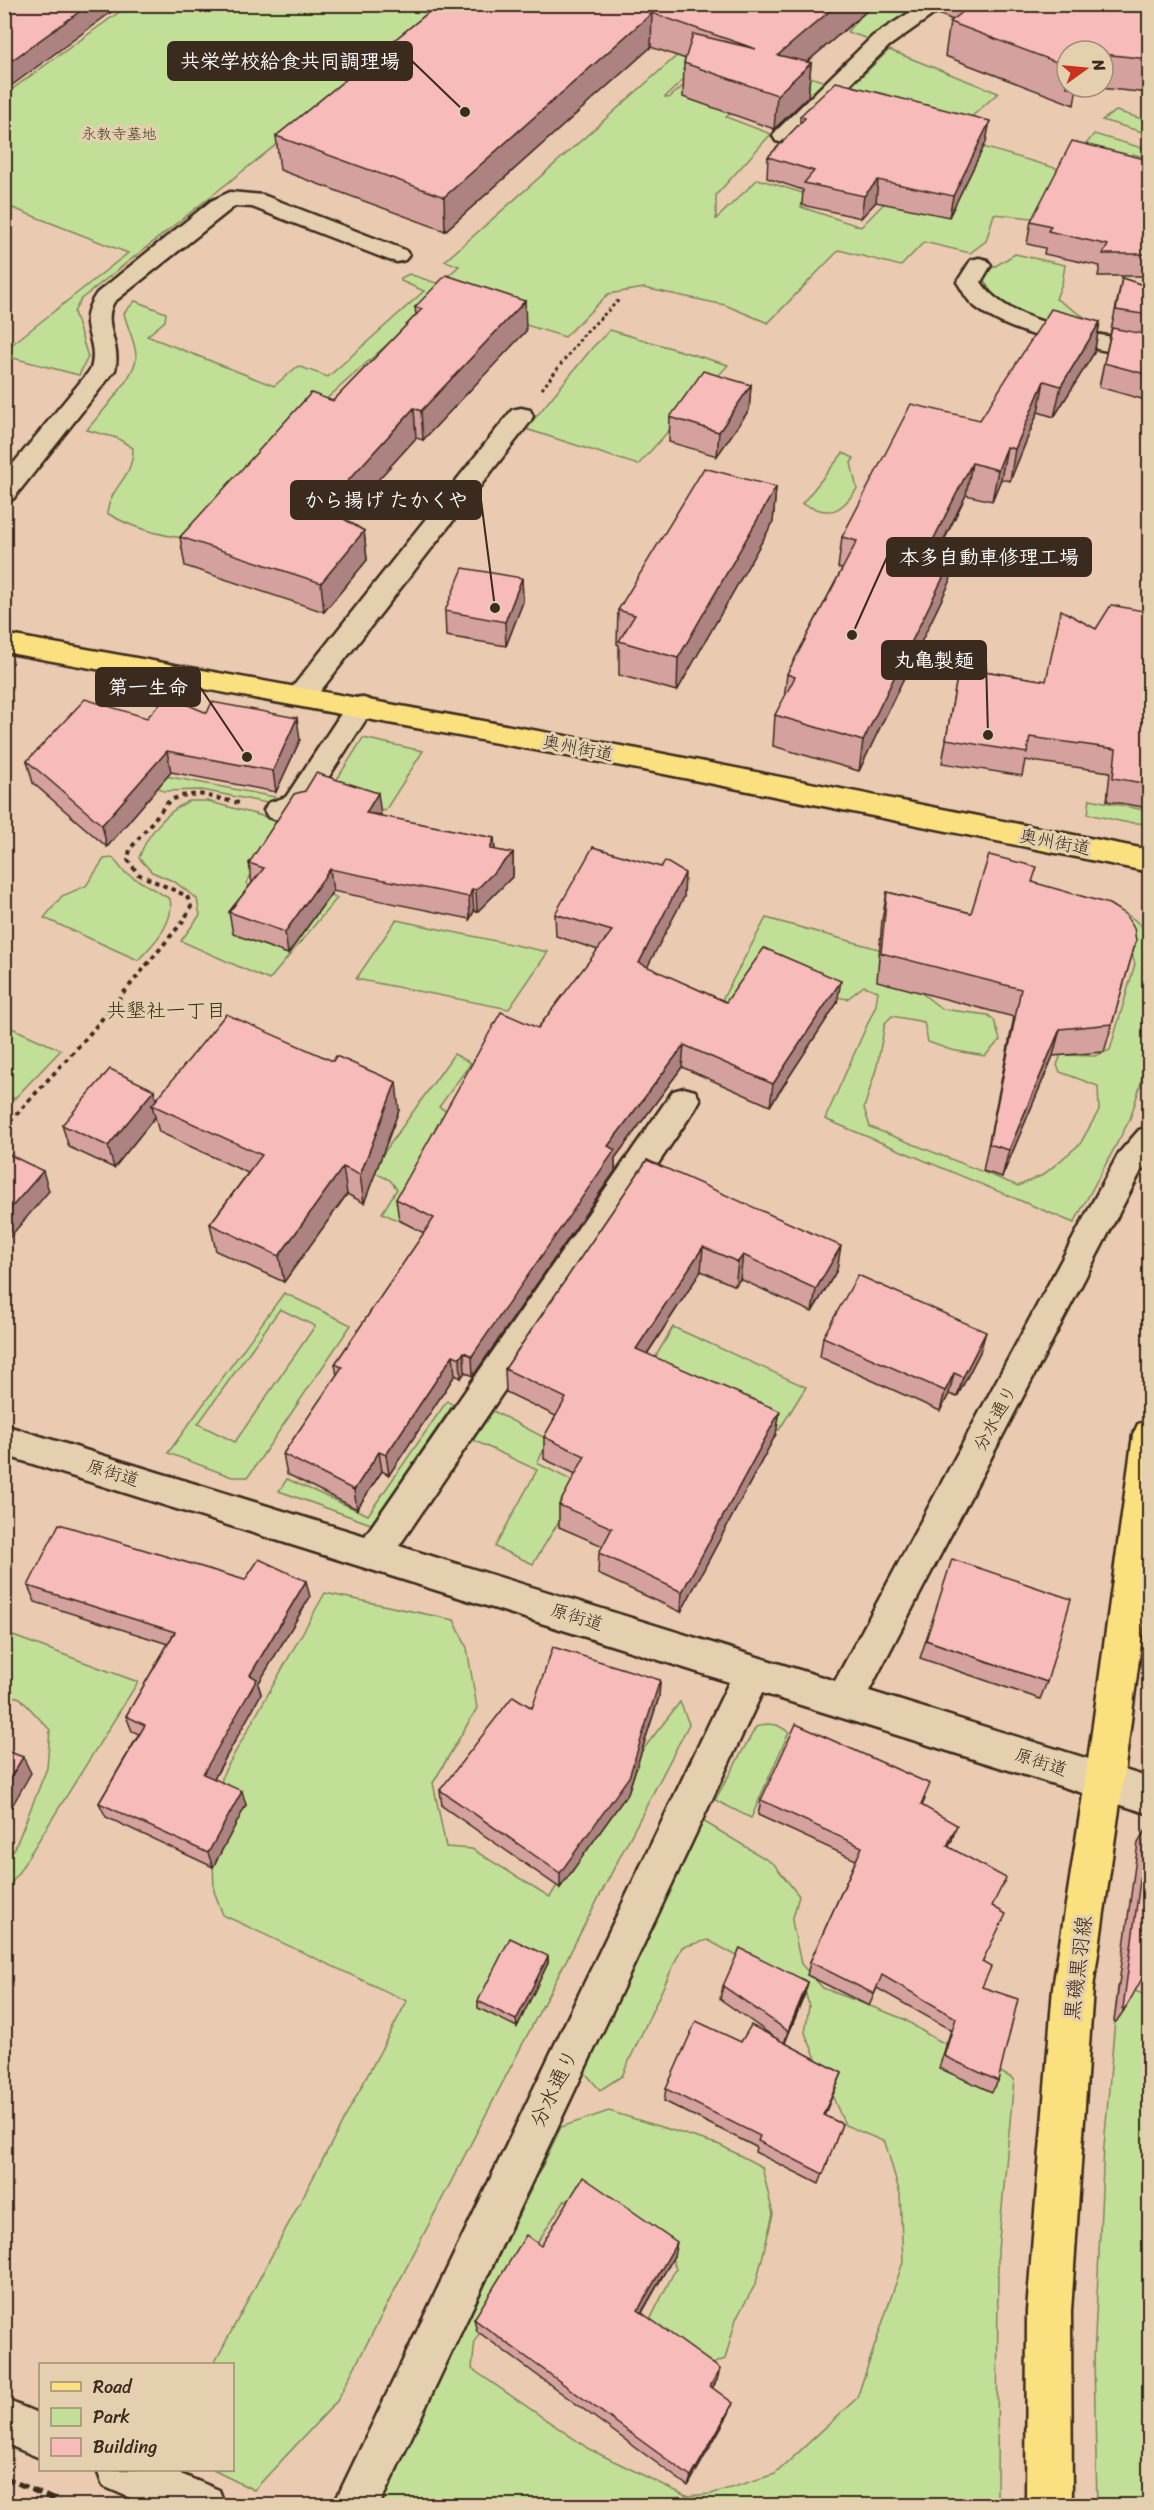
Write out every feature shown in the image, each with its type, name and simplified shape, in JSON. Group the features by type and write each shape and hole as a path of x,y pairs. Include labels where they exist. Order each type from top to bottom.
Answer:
{"main road":[{"name":"奥州街道","path":"4,643 360,707 1149,861"},
{"name":"黒磯黒羽線","path":"1049,2505 1049,2311 1073,1988 1104,1782 1149,1435"}],"street":[{"path":"784,136 881,41 938,4"},
{"path":"4,494 104,370 108,360 95,314 99,305 230,199 255,200 397,255"},
{"path":"979,265 969,282 973,294 1016,321 1056,332 1149,351"},
{"path":"301,696 521,416"},
{"path":"278,810 296,805 360,707"},
{"path":"373,1554 684,1100"},
{"name":"分水通り","path":"845,1700 1130,1162 1149,1139"},
{"name":"原街道","path":"4,1440 1149,1796"},
{"name":"分水通り","path":"355,2505 753,1671"},
{"path":"4,2421 39,2436"},
{"path":"124,2471 203,2505"}],"path":[{"path":"521,416 585,333 619,300"},
{"path":"4,1128 87,1036 183,920 191,907 187,896 138,874 128,860 130,849 169,801 180,796 199,795 278,810"}],"green space":[{"name":"永教寺墓地","path":"129,5 453,5 81,299 74,312 88,357 79,375 5,356 5,350 128,253 5,205 4,95"},
{"path":"866,5 903,5 914,9 869,39 847,32 868,6"},
{"path":"689,45 699,65 665,97 669,98 704,68 787,69 825,82 802,104 769,94 749,100 726,117 771,134 716,195 716,219 758,179 806,194 801,207 861,227 949,137 1065,171 1094,134 1149,150 1149,158 1133,154 1113,184 1067,208 1032,218 994,214 986,241 970,253 924,242 901,266 839,250 768,323 725,305 644,288 608,294 565,337 439,298 256,462 192,539 148,531 107,513 113,495 130,468 133,448 117,438 87,430 125,383 135,363 135,350 124,313 135,301 166,313 165,321 147,336 274,386 298,366 328,377 424,291 401,281 401,278 409,274 439,284 459,266 445,261"},
{"path":"889,50 998,93 957,130 837,100"},
{"path":"1116,111 1149,121 1149,134 1102,120"},
{"path":"1015,254 1065,265 1056,299 1089,320 1086,331 1028,317 1002,304 984,280 987,271"},
{"path":"610,330 728,365 638,465 526,429 593,347"},
{"path":"843,453 854,458 851,463 857,489 845,504 828,511 802,504"},
{"path":"363,738 423,751 385,811 327,795"},
{"path":"129,769 280,798 275,803 202,790 163,791"},
{"path":"1090,799 1149,811 1149,824 1124,822 1088,814"},
{"path":"189,801 207,801 288,823 246,883 253,890 318,889 337,898 269,980 181,941 200,915 197,899 175,882 152,872 139,858 158,825 173,811"},
{"path":"113,858 124,872 170,899 171,908 162,932 138,960 44,918 62,896 86,886 104,859"},
{"path":"1065,892 1101,902 1122,911 1149,935 1149,1006 1141,1083 1130,1119 1074,1223 825,1119 876,1005 878,991 864,986 847,999 827,995 760,967 692,1072 686,1067 766,918 926,962 919,991 942,1009 988,1015 994,1020 1000,1040 985,1056 951,1050 928,1042 924,1022 892,1016 885,1023 877,1066 864,1108 870,1127 1018,1186 1043,1175 1080,1144 1099,1110 1098,1086 1060,1072 1057,1065 1061,1055 1095,1056 1110,1050 1135,964 1127,936"},
{"path":"396,920 548,952 509,1009 356,979"},
{"path":"5,1025 61,1050 14,1099 5,1094"},
{"path":"454,1054 471,1063 439,1107 479,1128 534,1283 382,1213 397,1189 390,1180 371,1171"},
{"path":"284,1293 351,1325 248,1477 232,1477 168,1453","holes":["280,1309 315,1326 235,1442 198,1424"]},
{"path":"673,1327 806,1387 779,1430 694,1393 575,1495 533,1564 495,1547 537,1470 473,1440 493,1411 549,1440 537,1463 580,1485"},
{"path":"447,1401 453,1405 371,1524 279,1491 287,1479 368,1515"},
{"path":"325,1593 454,1620 467,1648 477,1708 433,1783 446,1847 472,1849 550,1897 631,1765 680,1702 689,1724 337,2401 254,2490 215,2471 234,2471 234,2363 215,2363 407,2001 223,1915 214,1891 212,1828 223,1774"},
{"path":"5,1633 138,1682 5,1894 5,1860 15,1848 47,1768 50,1730 20,1698 5,1694"},
{"path":"767,1724 777,1725 789,1732 751,1818 715,1800 756,1727"},
{"path":"703,1821 774,1864 799,1896 792,1921 801,1964 823,1988 904,2019 930,2036 1014,2079 998,2250 997,2505 379,2506 561,2127 609,2111 720,2145 762,2167 773,2214 756,2283 736,2319 725,2359 710,2365 648,2324 676,2268 663,2237 601,2195 564,2201 475,2340 472,2369 589,2449 686,2496 711,2494 775,2474 857,2398 903,2262 900,2194 885,2142 845,2125 805,2033 809,2006 806,1994 708,1940 682,1947 622,2076 600,2090 581,2068"},
{"path":"1118,1985 1149,1996 1150,2505 1097,2506 1094,2359 1104,2146"}],"building":[{"path":"4,4 90,4 4,66"},
{"path":"439,4 838,4 778,55 811,63 777,95 684,63 693,34 756,49 652,13 444,197 276,136"},
{"path":"973,4 1149,4 1149,59 1115,55 1115,39 1055,39 1055,61 950,22"},
{"path":"836,82 990,121 953,196 878,180 864,196 804,183 814,171 768,157 805,118 800,116"},
{"path":"1072,141 1149,160 1149,254 1103,254 1108,245 1048,231 1051,226 1031,221"},
{"path":"446,275 525,301 421,411 414,408 324,507 364,531 321,583 180,537 311,393 333,401 422,309 415,307"},
{"path":"1122,278 1149,287 1149,315 1116,310"},
{"path":"1051,309 1100,322 1061,386 1044,381 1015,449 1007,447 998,470 972,463 931,544 956,551 863,741 775,715 795,677 787,674 857,541 842,537 911,404 980,420"},
{"path":"1112,328 1149,335 1149,375 1104,363"},
{"path":"703,371 751,385 719,432 670,417"},
{"path":"704,468 776,487 678,658 619,641 635,615 618,610"},
{"path":"463,568 522,578 505,622 445,611"},
{"path":"1111,605 1149,612 1149,784 1113,778 1116,749 1030,737 1027,753 946,739 959,667 1046,681 1061,610 1096,629"},
{"path":"167,696 207,713 212,702 297,718 273,771 167,751 102,825 27,761 85,699 147,718"},
{"path":"316,773 378,793 366,813 494,838 490,849 513,853 476,890 472,889 469,897 330,869 285,932 229,912 264,868 249,863 294,794 305,791"},
{"path":"593,847 661,867 665,861 685,873 639,963 726,1002 764,948 841,981 773,1084 684,1045 608,1146 615,1150 472,1356 464,1352 460,1358 453,1355 386,1455 379,1452 354,1490 283,1454 342,1367 335,1364 434,1218 396,1199 501,1012 538,1028 612,931 555,914"},
{"path":"989,855 1037,867 1032,882 1109,904 1125,914 1134,928 1136,941 1112,1024 1060,1029 1009,1150 989,1144 1021,989 881,953 887,892 971,913"},
{"path":"226,1014 333,1061 336,1056 396,1082 360,1175 343,1167 279,1256 210,1224 262,1155 152,1105"},
{"path":"110,1069 154,1090 108,1146 62,1125"},
{"path":"4,1152 43,1171 4,1216"},
{"path":"647,1160 841,1246 816,1289 743,1255 738,1262 703,1247 636,1349 780,1411 682,1592 599,1553 612,1528 559,1505 585,1456 544,1437 566,1398 505,1369"},
{"path":"858,1275 986,1332 963,1377 954,1373 945,1391 823,1337"},
{"path":"59,1524 245,1580 259,1559 306,1581 250,1675 257,1679 203,1774 242,1791 208,1853 99,1803 145,1725 126,1716 175,1632 28,1586"},
{"path":"952,1559 1071,1599 1047,1682 926,1640"},
{"path":"553,1647 660,1680 629,1777 560,1873 440,1790 513,1696 532,1708"},
{"path":"796,1724 930,1784 921,1805 957,1825 947,1846 1006,1878 992,1906 1006,1914 982,1962 991,1967 982,1987 1018,1999 998,2081 944,2056 956,2018 882,1975 874,1994 810,1962 862,1847 761,1800"},
{"path":"4,1750 23,1757 4,1788"},
{"path":"1147,1828 1149,1828 1149,1966 1125,2009 1123,2008"},
{"path":"510,1938 548,1956 516,2020 478,2001"},
{"path":"740,1948 808,1982 788,2031 723,1986"},
{"path":"696,2021 741,2042 751,2025 842,2073 823,2115 842,2124 823,2174 758,2141 760,2136 666,2089"},
{"path":"583,2177 677,2242 638,2310 720,2369 710,2386 733,2403 691,2477 474,2319 526,2235 541,2246"}],"railway":[{"path":"4,2477 68,2506"}],"place":[{"name":"共栄学校給食共同調理場","path":"465,112"},
{"name":"から揚げ たかくや","path":"495,608"},
{"name":"本多自動車修理工場","path":"852,635"},
{"name":"丸亀製麺","path":"988,735"},
{"name":"第一生命","path":"247,757"}],"district":[{"name":"共墾社一丁目","path":"166,1010"}]}
